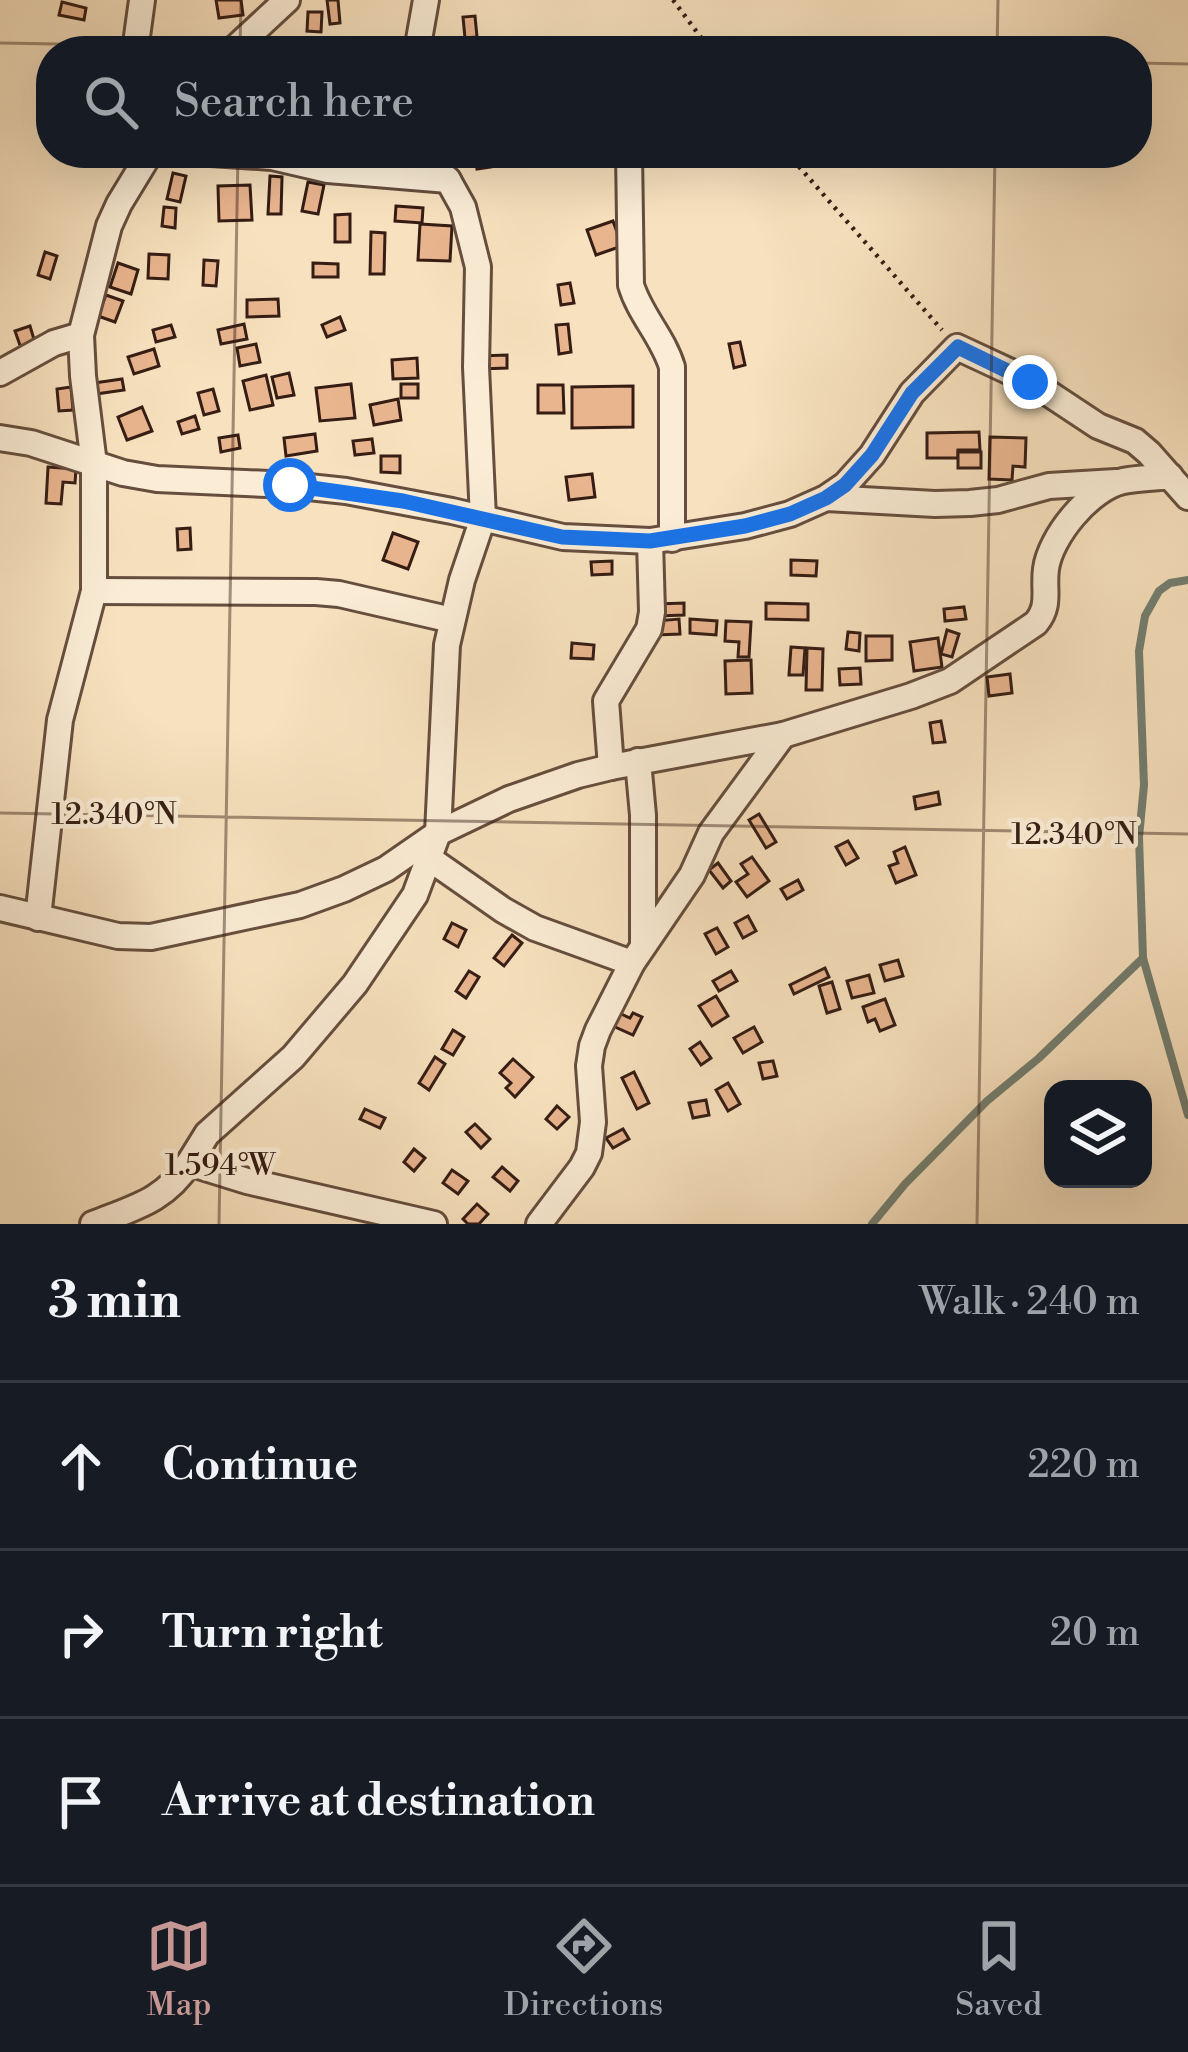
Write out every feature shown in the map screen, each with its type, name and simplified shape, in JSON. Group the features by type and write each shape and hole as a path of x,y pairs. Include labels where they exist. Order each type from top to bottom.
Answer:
{"street":[{"path":"137,36 142,0"},
{"path":"420,36 426,0"},
{"path":"247,36 282,2"},
{"path":"38,918 60,720 94,591 94,464 81,335 110,226 141,168"},
{"path":"319,168 448,179"},
{"path":"93,1224 168,1190 207,1134 293,1057 355,984 415,895 430,859 438,833 448,645 483,518 476,367 478,267 463,207 436,168"},
{"path":"611,767 606,701 644,642 652,612 672,367 631,285 629,168"},
{"path":"0,373 54,343 81,335"},
{"path":"0,438 32,442 123,473 157,479 346,491 562,537 661,540 790,514 826,498 872,455 912,393 958,347 1030,382 1099,426 1135,441 1188,496"},
{"path":"826,498 970,503 1049,486 1170,476"},
{"path":"0,908 118,936 151,937 300,905 386,869 438,833 509,799 578,775 783,735 911,696 950,681 1036,623 1047,603 1046,570 1056,538 1084,505 1120,481"},
{"path":"94,591 316,592 452,620"},
{"path":"539,1224 589,1153 592,1046 637,954 692,875 720,820 783,735"},
{"path":"637,954 643,815 638,761"},
{"path":"430,859 535,928 637,954"},
{"path":"189,1163 434,1224"}],"path":[{"path":"673,0 700,36"},
{"path":"800,168 958,347"}],"building":[{"path":"216,0 241,0 243,15 219,18"},
{"path":"327,0 338,0 340,23 330,24"},
{"path":"62,2 86,8 84,20 59,15"},
{"path":"308,12 322,12 321,32 307,31"},
{"path":"475,16 477,36 465,36 463,17"},
{"path":"173,173 186,176 180,202 167,199"},
{"path":"270,176 282,177 281,214 268,214"},
{"path":"308,182 324,185 318,214 302,211"},
{"path":"250,185 252,220 219,221 218,186"},
{"path":"396,206 423,208 422,223 395,221"},
{"path":"164,207 176,208 175,228 162,226"},
{"path":"350,214 350,242 335,242 335,215"},
{"path":"613,221 622,246 596,255 587,230"},
{"path":"420,224 452,226 450,261 418,260"},
{"path":"371,232 385,233 384,274 370,274"},
{"path":"45,252 57,256 50,279 38,275"},
{"path":"149,254 169,255 168,279 148,278"},
{"path":"204,260 218,261 216,286 203,285"},
{"path":"118,263 138,270 131,294 110,287"},
{"path":"313,263 338,264 338,277 313,277"},
{"path":"570,283 574,303 561,305 558,285"},
{"path":"106,295 123,301 115,322 98,316"},
{"path":"278,299 279,316 247,317 247,300"},
{"path":"340,317 345,330 327,337 322,325"},
{"path":"244,324 247,339 221,344 218,330"},
{"path":"568,324 571,352 559,354 556,325"},
{"path":"171,325 175,337 156,342 153,330"},
{"path":"30,326 36,346 22,351 15,331"},
{"path":"740,342 745,365 734,368 729,344"},
{"path":"256,344 260,362 240,366 237,348"},
{"path":"154,349 159,366 134,374 128,357"},
{"path":"507,355 507,368 480,369 479,356"},
{"path":"417,358 418,378 393,379 392,360"},
{"path":"289,373 294,395 277,398 272,377"},
{"path":"266,375 273,405 250,410 243,381"},
{"path":"122,379 124,390 96,394 94,383"},
{"path":"351,384 355,418 320,421 316,388"},
{"path":"401,384 418,384 418,398 401,398"},
{"path":"538,385 563,385 564,413 538,413"},
{"path":"633,386 633,427 572,428 572,387"},
{"path":"71,387 73,410 59,411 57,389"},
{"path":"213,389 219,411 204,415 198,393"},
{"path":"398,399 401,420 374,425 370,405"},
{"path":"142,407 152,431 127,440 118,417"},
{"path":"195,416 199,429 182,434 178,422"},
{"path":"979,432 980,450 958,450 958,458 927,458 927,433"},
{"path":"315,434 317,451 286,456 284,438"},
{"path":"238,435 240,448 221,452 219,438"},
{"path":"990,437 1026,438 1025,467 1013,466 1012,480 989,479"},
{"path":"372,439 374,453 355,455 353,441"},
{"path":"958,452 981,452 981,468 958,468"},
{"path":"381,456 400,456 400,473 381,472"},
{"path":"48,467 76,469 75,483 63,482 61,504 46,503"},
{"path":"592,474 595,497 569,500 566,477"},
{"path":"190,528 191,549 178,550 177,529"},
{"path":"393,533 418,542 408,569 383,560"},
{"path":"791,560 817,561 816,576 791,575"},
{"path":"612,561 612,574 592,575 591,562"},
{"path":"684,603 684,615 658,616 657,604"},
{"path":"766,603 808,604 808,620 766,619"},
{"path":"964,607 966,619 945,621 944,609"},
{"path":"679,619 680,634 656,635 655,621"},
{"path":"690,619 717,621 716,635 690,633"},
{"path":"726,621 751,622 749,657 738,657 739,642 725,641"},
{"path":"947,630 959,634 952,657 941,654"},
{"path":"848,632 860,633 859,651 846,649"},
{"path":"866,636 892,636 892,660 866,661"},
{"path":"938,638 942,667 914,671 910,642"},
{"path":"572,643 594,645 593,659 571,658"},
{"path":"791,647 805,648 803,675 789,675"},
{"path":"807,648 823,649 822,690 806,690"},
{"path":"751,660 752,693 726,694 725,661"},
{"path":"860,668 861,684 840,685 839,669"},
{"path":"1010,674 1012,693 989,696 987,677"},
{"path":"941,721 945,742 933,743 930,723"},
{"path":"938,792 940,804 916,809 914,797"},
{"path":"759,814 776,842 766,848 749,820"},
{"path":"848,841 858,858 846,865 836,847"},
{"path":"905,847 916,875 896,883 889,866 898,863 894,852"},
{"path":"752,857 769,881 747,897 736,882 748,874 741,864"},
{"path":"718,863 731,881 723,888 709,870"},
{"path":"798,880 803,890 787,899 781,889"},
{"path":"748,916 756,931 743,938 735,923"},
{"path":"452,923 466,930 458,947 444,939"},
{"path":"717,928 728,947 716,954 705,934"},
{"path":"512,935 522,943 504,966 494,958"},
{"path":"898,960 903,976 885,981 880,965"},
{"path":"825,968 829,977 794,994 790,985"},
{"path":"469,971 479,977 466,998 456,991"},
{"path":"731,971 737,981 719,991 713,981"},
{"path":"869,975 874,993 852,998 847,981"},
{"path":"832,982 840,1009 827,1013 819,986"},
{"path":"716,996 728,1016 712,1026 699,1006"},
{"path":"885,999 895,1025 880,1031 875,1019 868,1022 863,1007"},
{"path":"619,1013 642,1017 633,1035 613,1026"},
{"path":"754,1027 762,1042 743,1053 734,1038"},
{"path":"453,1030 464,1037 453,1055 442,1049"},
{"path":"700,1042 711,1058 701,1065 690,1049"},
{"path":"435,1057 445,1064 429,1090 419,1083"},
{"path":"513,1059 533,1077 515,1097 506,1088 511,1083 500,1073"},
{"path":"773,1061 777,1076 763,1079 759,1063"},
{"path":"634,1072 649,1103 637,1109 622,1078"},
{"path":"728,1083 740,1104 728,1111 716,1090"},
{"path":"706,1100 709,1115 693,1118 689,1103"},
{"path":"557,1106 569,1117 557,1129 546,1119"},
{"path":"365,1109 385,1118 380,1128 360,1119"},
{"path":"475,1124 490,1139 481,1148 466,1132"},
{"path":"623,1129 629,1139 613,1148 606,1138"},
{"path":"414,1149 425,1158 414,1171 404,1162"},
{"path":"502,1167 518,1181 510,1191 493,1177"},
{"path":"452,1170 468,1181 458,1194 443,1183"},
{"path":"477,1204 488,1214 479,1224 468,1224 463,1219"}],"waterway":[{"path":"1188,580 1159,591 1145,616 1139,651 1143,958 1188,1115"},
{"path":"872,1224 987,1101 1143,958"}],"route":[{"path":"290,485 403,501 562,537 672,538 745,526 826,498 872,455 912,393 958,347 1030,382"}]}
